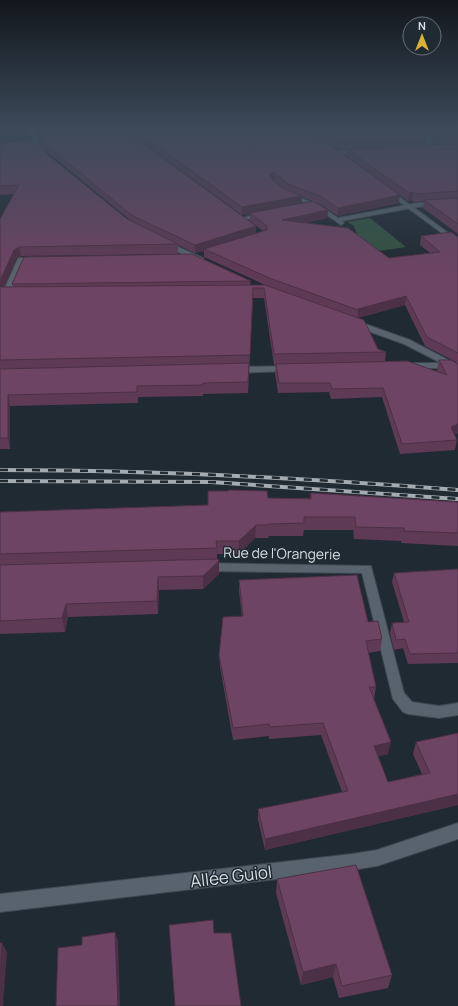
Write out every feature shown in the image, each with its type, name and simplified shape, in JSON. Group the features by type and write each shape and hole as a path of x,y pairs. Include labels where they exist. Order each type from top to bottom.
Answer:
{"street":[{"path":"382,186 458,243"},
{"path":"280,190 285,194 314,205 344,225"},
{"path":"336,220 409,206 458,202"},
{"path":"299,208 314,205"},
{"path":"235,214 244,221 270,213"},
{"path":"155,238 207,263"},
{"path":"174,258 194,257 208,253"},
{"path":"6,294 21,260 44,259"},
{"path":"347,321 407,342 455,367"},
{"path":"395,366 455,367"},
{"path":"229,370 300,368"},
{"name":"Rue de l'Orangerie","path":"188,567 227,566 367,569 398,695 408,708 439,712 458,709"},
{"name":"Allée Guiol","path":"0,902 352,862 377,858 458,831"}],"green space":[{"path":"370,218 406,247 364,253 354,226 347,222"}],"building":[{"path":"0,176 74,176 127,219 178,244 19,247 14,250 0,281 0,219 19,185 0,186"},
{"path":"84,176 187,176 256,226 195,245 133,216"},
{"path":"199,176 270,176 282,188 302,196 242,207"},
{"path":"279,176 374,176 400,195 338,208 320,196 288,184"},
{"path":"385,176 458,176 458,191 416,194 413,192 409,193"},
{"path":"458,198 458,224 424,200"},
{"path":"313,201 328,210 282,220 348,228 389,258 440,252 421,236 451,232 458,237 458,353 427,337 406,296 358,310 272,279 204,249 267,230 267,226 250,213"},
{"path":"192,254 251,281 12,284 24,257"},
{"path":"265,285 364,320 378,349 386,352 274,354 264,288 253,288 250,355 0,360 0,287"},
{"path":"439,360 451,360 458,364 458,424 451,427 457,440 402,444 383,388 332,389 330,383 279,383 276,364 407,361 447,375"},
{"path":"249,363 248,382 203,383 203,385 137,386 137,392 8,395 8,438 0,438 0,369"},
{"path":"208,491 267,491 268,498 311,499 311,493 458,502 458,533 404,531 404,528 356,527 355,517 304,517 304,523 256,525 239,541 216,541 217,548 0,554 0,512 208,505"},
{"path":"218,559 219,561 203,576 158,577 157,601 66,604 62,618 0,621 0,565"},
{"path":"458,569 458,653 410,654 405,639 396,640 392,623 409,622 394,573"},
{"path":"357,575 368,622 378,621 382,639 366,641 376,687 369,687 391,742 374,746 388,782 430,773 416,742 458,733 458,794 265,839 258,809 348,791 323,723 270,727 269,724 233,728 219,655 223,617 243,616 239,580"},
{"path":"356,865 392,975 342,986 336,964 303,972 277,879"},
{"path":"213,920 214,933 231,933 241,1006 175,1006 169,925"},
{"path":"115,932 118,1006 56,1006 58,948 82,945 82,937"},
{"path":"0,943 2,943 0,976"}],"railway":[{"path":"0,470 172,473 458,490"},
{"path":"0,481 211,482 458,499"}]}
